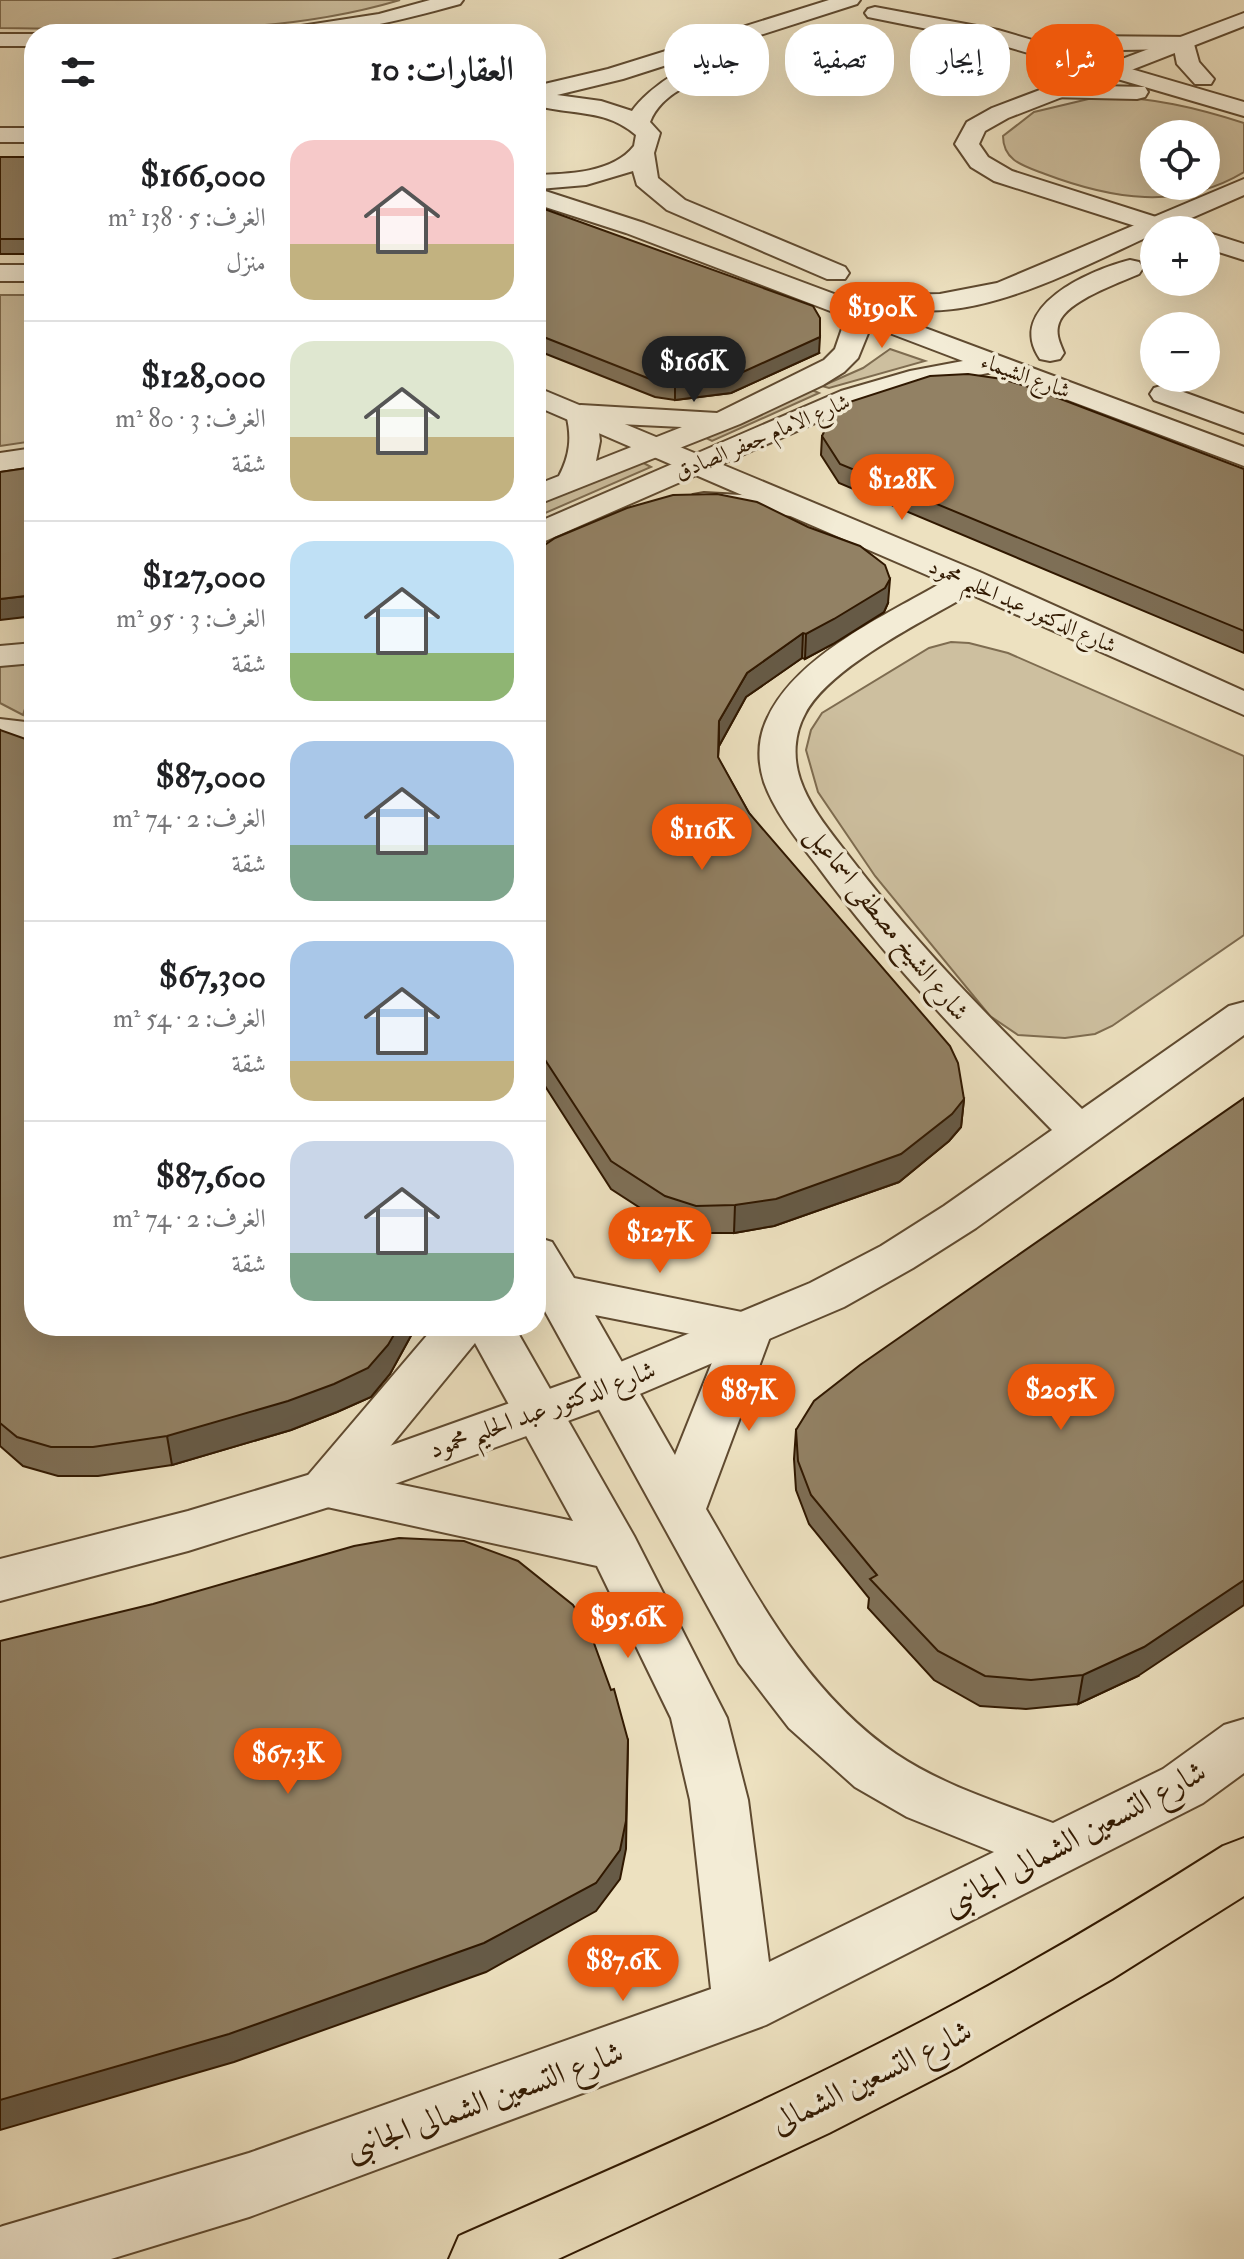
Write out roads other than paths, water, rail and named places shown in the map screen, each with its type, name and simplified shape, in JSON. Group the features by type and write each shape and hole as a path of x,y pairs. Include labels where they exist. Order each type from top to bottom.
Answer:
{"main road":[{"name":"شارع التسعين الشمالى","path":"483,2259 822,2102 994,2015 1173,1910 1244,1864"}],"street":[{"path":"354,24 453,0"},
{"path":"546,91 615,74 821,4 850,0"},
{"path":"769,48 914,0"},
{"path":"976,11 1026,26"},
{"path":"875,13 975,31 1026,46"},
{"path":"1124,65 1244,19"},
{"path":"0,40 24,40"},
{"path":"1124,42 1184,42"},
{"path":"1184,42 1183,49 1199,87"},
{"path":"1124,56 1244,109"},
{"path":"1124,71 1199,87 1244,91"},
{"path":"1124,91 1199,87"},
{"path":"546,101 585,104 624,115 638,123 641,112 664,92"},
{"path":"1045,96 1000,113 975,127 967,144 979,162 1003,176 1140,220"},
{"name":"شارع الشيماء","path":"638,123 648,133 649,144 643,155 646,180 676,205 874,288 966,322"},
{"path":"0,135 24,135"},
{"path":"0,151 24,152"},
{"path":"546,181 605,173 643,155"},
{"path":"1187,216 1244,186"},
{"name":"شارع الشيماء","path":"546,199 622,224 1244,457"},
{"path":"1220,227 1231,222"},
{"path":"909,301 963,299 1004,290 1140,237"},
{"path":"1220,244 1244,252"},
{"path":"1050,353 1042,341 1044,321 1056,306 1140,264"},
{"path":"0,273 24,273"},
{"name":"شارع الامام جعفر الصادق","path":"546,492 730,418 813,379 834,366 848,352 861,314"},
{"name":"شارع الشيماء","path":"1022,343 1080,364"},
{"name":"شارع الامام جعفر الصادق","path":"546,530 851,397 910,380 996,364"},
{"path":"1156,392 1244,424"},
{"name":"شارع الدكتور عبد الحليم محمود","path":"546,400 661,446 794,507 970,580 1244,704"},
{"path":"571,482 584,459 587,436 581,414 655,419 730,418"},
{"path":"0,462 24,458"},
{"path":"610,501 702,501 794,507"},
{"name":"شارع الشيخ مصطفى اسماعيل","path":"970,580 836,661 803,689 788,711 778,739 779,770 807,825 843,875 917,965 978,1033 1080,1132"},
{"path":"0,656 24,654"},
{"path":"0,730 24,733"},
{"name":"شارع الدكتور عبد الحليم محمود","path":"0,1580 188,1531 327,1488 611,1386 827,1295 897,1257 1244,1015"},
{"path":"546,1272 749,1329 680,1510"},
{"path":"546,1272 758,1648 809,1712 875,1770 927,1800 1057,1850"},
{"path":"454,1336 327,1488 615,1550"},
{"path":"495,1336 535,1412 615,1550 699,1718 719,1800 744,2005"},
{"name":"شارع التسعين الشمالى الجانبى","path":"3,2259 249,2185 744,2005 1183,1786 1244,1742"}]}
